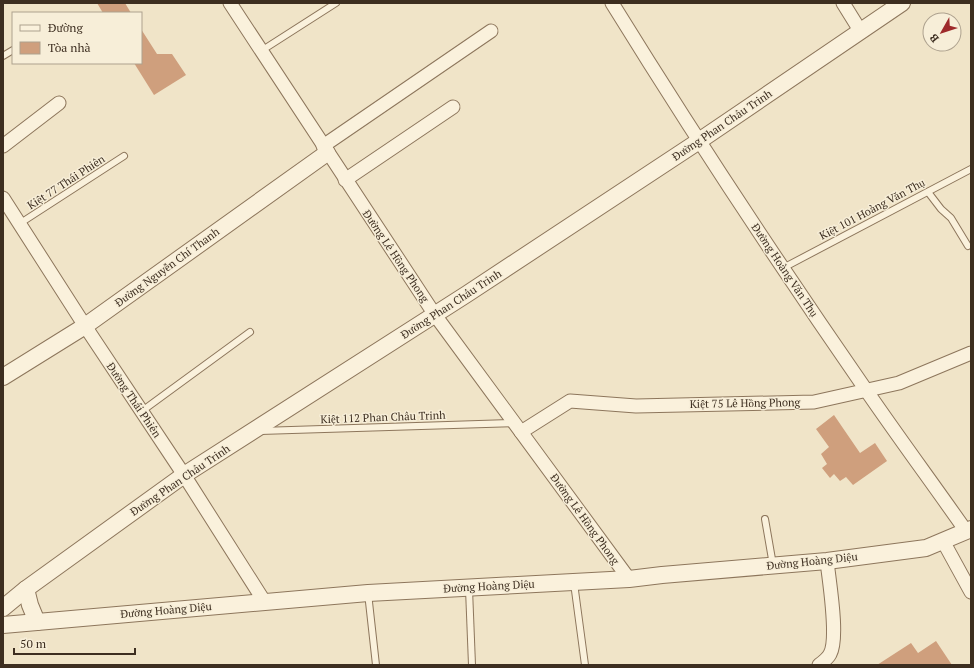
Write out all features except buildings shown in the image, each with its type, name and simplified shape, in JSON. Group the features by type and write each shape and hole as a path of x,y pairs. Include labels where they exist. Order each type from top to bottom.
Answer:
{"street":[{"name":"Đường Lê Hồng Phong","path":"230,3 435,315 629,579"},
{"name":"Đường Hoàng Văn Thụ","path":"612,3 699,141 866,391 969,530"},
{"path":"843,3 860,32"},
{"name":"Đường Phan Châu Trinh","path":"3,608 26,589 184,475 435,315 699,141 902,3"},
{"path":"325,149 491,31"},
{"path":"3,146 59,103"},
{"path":"345,180 453,108"},
{"name":"Đường Nguyễn Chí Thanh","path":"3,377 85,326 325,149"},
{"name":"Đường Thái Phiên","path":"3,198 85,326 184,475 264,601"},
{"name":"Kiệt 75 Lê Hồng Phong","path":"517,427 570,401 636,406 814,402 899,384 971,353"},
{"name":"Đường Hoàng Diệu","path":"3,626 264,601 468,586 629,579 827,561 926,548 969,530"},
{"path":"943,541 971,592"},
{"path":"819,665 831,653 833,642 834,629 827,561"},
{"path":"26,589 30,605 37,622"}],"lane":[{"path":"261,51 336,3"},
{"path":"3,56 12,51"},
{"name":"Kiệt 77 Thái Phiên","path":"19,224 124,156"},
{"name":"Kiệt 101 Hoàng Văn Thụ","path":"783,268 971,169"},
{"path":"928,192 941,209 951,218 968,246"},
{"path":"142,411 250,332"},
{"name":"Kiệt 112 Phan Châu Trinh","path":"252,431 517,427"},
{"path":"765,519 773,565"},
{"path":"574,582 585,665"},
{"path":"468,586 472,665"},
{"path":"368,593 376,665"}]}
